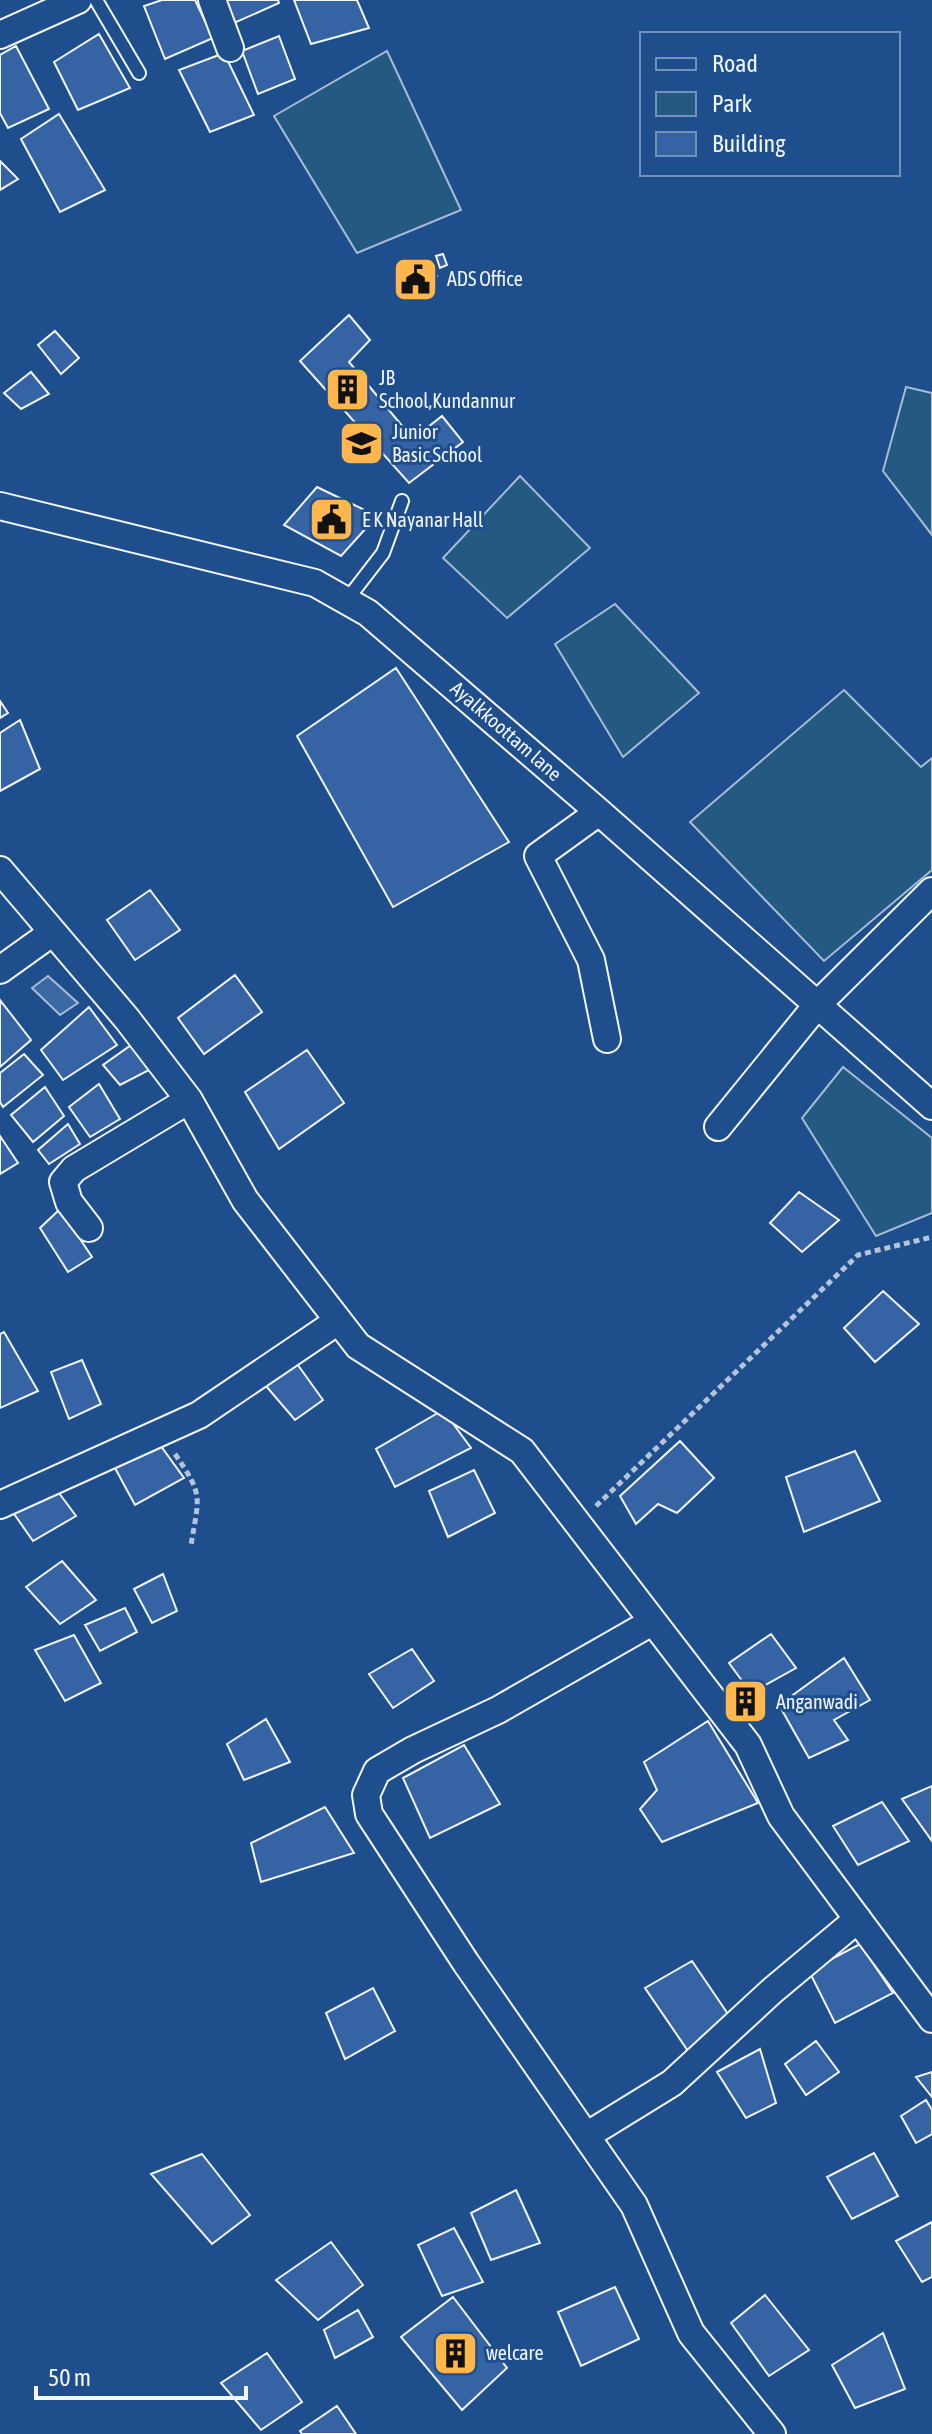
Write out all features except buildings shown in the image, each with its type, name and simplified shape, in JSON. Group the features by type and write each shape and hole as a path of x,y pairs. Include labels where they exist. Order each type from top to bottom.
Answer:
{"street":[{"path":"0,35 78,0"},
{"path":"212,0 230,48"},
{"name":"Ayalkkoottam lane","path":"0,506 315,583 368,613 932,1106"},
{"path":"599,812 538,856 591,960 607,1039"},
{"path":"0,870 127,1019 189,1100 245,1200 358,1346 522,1451 748,1745 781,1816 932,2019"},
{"path":"718,1127 818,1004 932,891"},
{"path":"0,970 53,932"},
{"path":"89,1228 69,1202 63,1182 74,1169 189,1100"},
{"path":"0,1505 199,1415 338,1321"},
{"path":"652,1622 498,1710 413,1750 377,1771 366,1795 369,1814 466,1963 634,2205 691,2333 772,2434"},
{"path":"586,2136 672,2083 773,1990 858,1919"}],"lane":[{"path":"96,0 139,73"},
{"path":"346,601 383,553 402,501"}],"path":[{"path":"577,1523 858,1255 932,1237"},
{"path":"161,1433 196,1486 199,1501 191,1545"}],"green space":[{"path":"387,51 461,210 357,253 274,116"},
{"path":"906,387 932,393 932,535 883,471"},
{"path":"520,476 590,548 507,618 443,558"},
{"path":"615,604 699,693 623,757 555,644"},
{"path":"844,690 921,767 932,758 932,870 824,961 690,822"},
{"path":"843,1067 932,1138 932,1213 876,1236 802,1118"}],"shaded area":[{"path":"48,976 78,1003 60,1015 32,988"}],"place":[{"name":"ADS Office","path":"416,279"},
{"name":"JB School,Kundannur","path":"348,389"},
{"name":"Junior Basic School","path":"361,443"},
{"name":"E K Nayanar Hall","path":"331,520"},
{"name":"Anganwadi","path":"745,1702"},
{"name":"welcare","path":"455,2353"}]}
